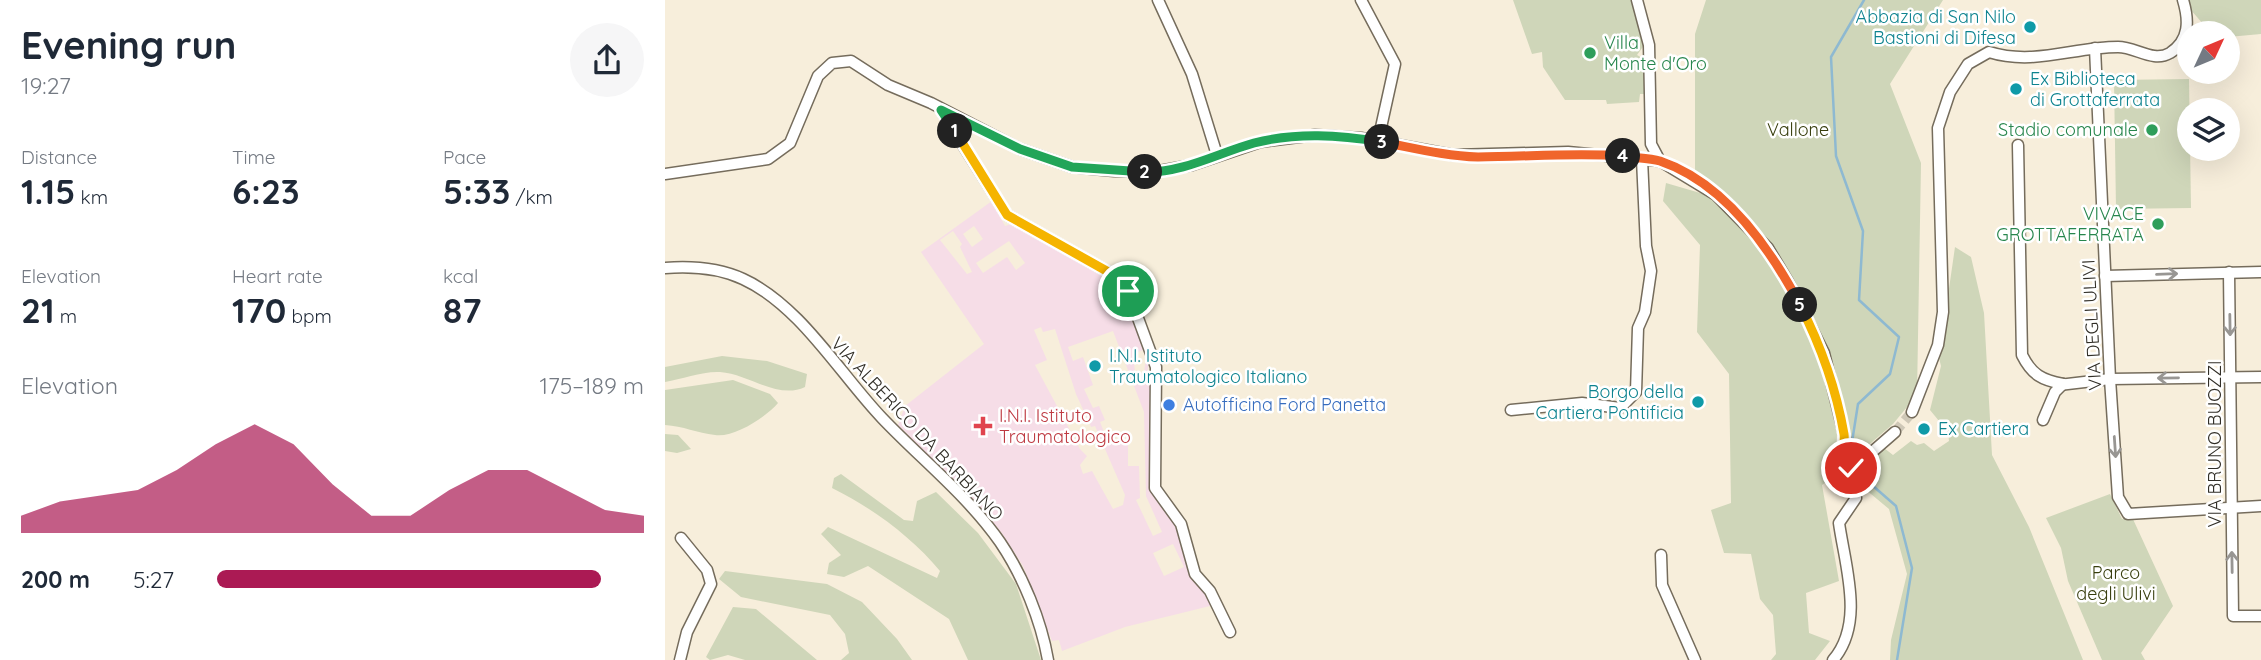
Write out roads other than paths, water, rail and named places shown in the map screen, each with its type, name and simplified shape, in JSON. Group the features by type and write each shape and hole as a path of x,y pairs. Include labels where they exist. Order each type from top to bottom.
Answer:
{"street":[{"path":"1158,0 1192,74 1217,155"},
{"path":"1360,0 1395,64 1378,141"},
{"path":"1637,0 1649,46 1651,144 1660,161"},
{"path":"1912,412 1938,345 1943,312 1938,128 1950,92 1968,64 1989,52 2025,59 2095,48 2134,49 2150,57 2167,55 2178,47 2187,32 2183,0"},
{"name":"VIA DEGLI ULIVI","path":"2095,48 2118,497 2128,514 2231,508"},
{"path":"665,174 768,159 790,143 818,76 832,63 842,61 860,65 888,85 1020,149 1072,167 1154,172 1192,165 1253,143 1296,136 1334,135 1429,152 1478,157 1567,152 1660,161 1717,195 1767,248 1824,353 1845,438 1841,461 1856,498 1839,523 1851,610 1850,632 1844,648 1833,660"},
{"path":"941,110 1007,215 1112,274 1128,291 1156,367 1155,488 1181,524 1192,568 1215,599 1230,632"},
{"path":"2018,145 2022,355 2029,369 2042,380 2060,385 2110,379 2261,377"},
{"path":"1511,410 1582,403 1620,408 1636,392 1638,328 1645,312 1651,271 1646,246 1642,159"},
{"name":"VIA ALBERICO DA BARBIANO","path":"665,268 706,268 743,278 769,294 790,313 881,418 959,494 996,537 1028,597 1048,660"},
{"name":"VIA BRUNO BUOZZI","path":"2229,272 2232,616 2261,616"},
{"path":"2105,276 2261,272"},
{"path":"2043,420 2048,404 2060,385"},
{"path":"1846,468 1856,466 1895,432"},
{"path":"2231,508 2261,506"},
{"path":"680,660 685,637 711,584 707,570 681,538"},
{"path":"1661,555 1662,585 1695,660"}],"waterway":[{"path":"1849,461 1858,404 1890,374 1899,337 1859,300 1863,231 1836,156 1831,57 1864,0"},
{"path":"1857,472 1896,506 1912,568 1897,660"}],"tunnel":[{"path":"1895,432 1912,412"}],"place":[{"name":"Abbazia di San Nilo Bastioni di Difesa","path":"2030,27"},
{"name":"Villa Monte d'Oro","path":"1590,53"},
{"name":"Ex Biblioteca di Grottaferrata","path":"2016,89"},
{"name":"Stadio comunale","path":"2152,130"},
{"name":"VIVACE GROTTAFERRATA","path":"2158,224"},
{"name":"I.N.I. Istituto Traumatologico Italiano","path":"1095,366"},
{"name":"Borgo della Cartiera Pontificia","path":"1698,402"},
{"name":"Autofficina Ford Panetta","path":"1169,405"},
{"name":"I.N.I. Istituto Traumatologico","path":"983,426"},
{"name":"Ex Cartiera","path":"1924,429"}],"park label":[{"name":"Vallone","path":"1798,130"},
{"name":"Parco degli Ulivi","path":"2116,583"}]}
